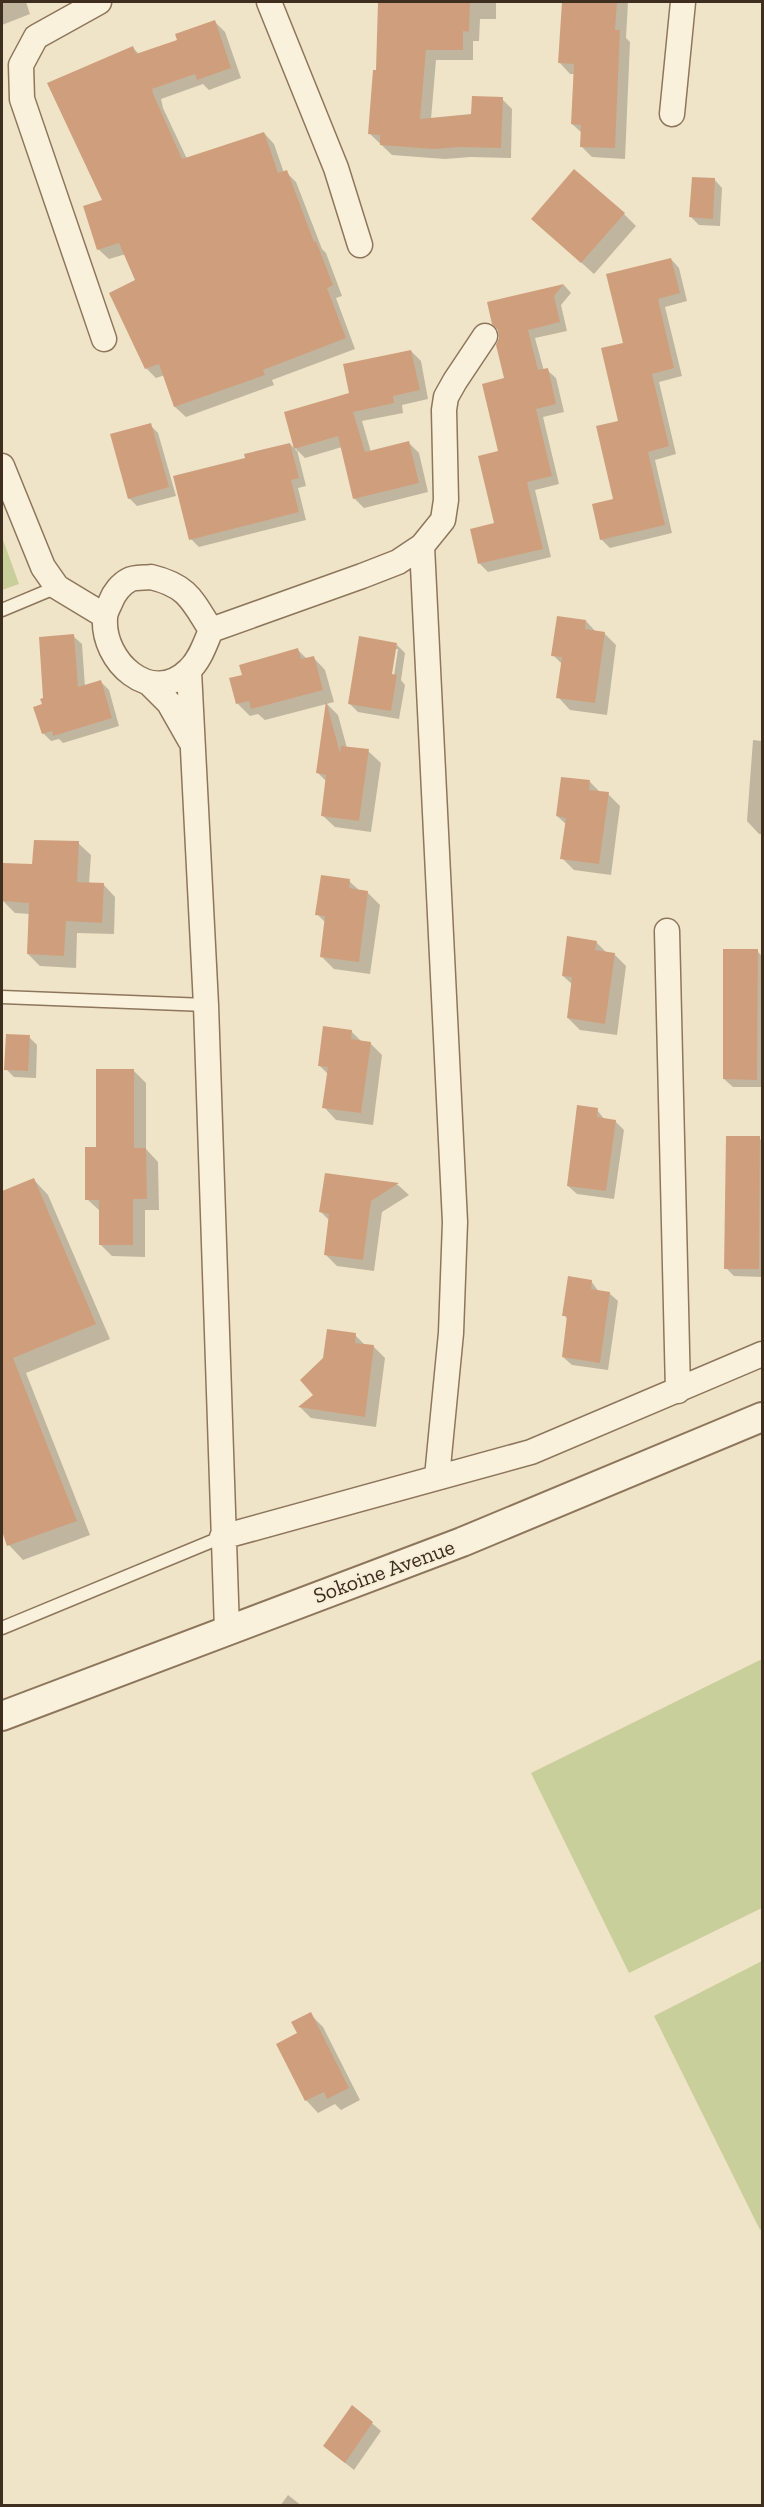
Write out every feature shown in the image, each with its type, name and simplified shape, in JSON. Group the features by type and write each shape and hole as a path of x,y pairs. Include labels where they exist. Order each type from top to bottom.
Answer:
{"street":[{"path":"99,2 36,37 21,65 22,99 104,339"},
{"path":"269,2 336,168 360,245"},
{"path":"672,114 683,2"},
{"path":"151,685 170,683 189,671 201,655 211,630 398,562 422,546 443,520 446,500 444,410 446,397 484,336"},
{"path":"2,466 35,551 57,587 105,616"},
{"path":"422,546 455,1222 451,1333 437,1477"},
{"path":"193,745 169,703 151,685 136,678 118,661 107,637 105,616 115,592 129,579 151,577 172,582 189,595 211,630"},
{"path":"189,671 206,1005 222,1537 227,1630"},
{"path":"667,931 678,1391"},
{"path":"222,1537 531,1452 762,1354"},
{"name":"Sokoine Avenue","path":"2,1716 462,1542 762,1417"}],"lane":[{"path":"2,610 57,587"},
{"path":"2,997 206,1005"},
{"path":"2,1628 222,1537"}],"green space":[{"path":"2,537 19,584 2,590"},
{"path":"762,1659 762,1908 629,1973 531,1773"},
{"path":"762,1961 762,2229 760,2230 654,2016"}],"building":[{"path":"378,2 470,2 469,32 463,31 463,50 426,50 420,119 471,114 472,96 503,97 501,148 434,149 380,145 380,135 368,134 373,70 376,70"},
{"path":"562,2 617,2 615,30 620,30 615,148 580,147 581,125 571,124 574,64 558,63"},
{"path":"215,20 231,68 197,80 195,74 152,89 154,96 182,159 264,132 278,173 287,170 314,242 316,241 333,285 327,288 346,338 263,370 265,375 174,407 159,364 145,369 109,293 135,280 119,243 97,250 83,206 102,200 47,83 133,46 136,54 177,40 175,34"},
{"path":"574,169 625,213 581,263 531,219"},
{"path":"692,177 715,178 713,219 689,217"},
{"path":"671,258 680,293 658,299 674,368 652,374 669,446 648,452 665,525 600,540 592,504 613,499 596,426 618,421 601,348 623,343 606,274"},
{"path":"564,284 554,296 560,322 528,330 538,370 548,368 556,404 536,409 552,476 527,482 543,549 478,564 470,529 494,523 478,456 498,451 482,384 504,378 496,345 499,338 498,330 492,324 487,302"},
{"path":"411,350 420,390 393,396 394,403 353,412 365,452 409,441 419,483 353,499 338,436 294,449 284,412 349,393 343,364"},
{"path":"151,423 169,487 128,499 110,434"},
{"path":"290,443 299,478 291,480 299,512 189,540 173,476 245,458 244,454"},
{"path":"557,616 586,620 585,629 605,632 595,703 556,698 562,657 551,656"},
{"path":"74,634 78,687 101,680 112,718 53,736 52,731 42,734 33,707 42,704 40,699 43,698 39,637"},
{"path":"359,636 397,643 392,674 397,675 391,711 348,704"},
{"path":"298,648 301,659 314,656 323,690 251,709 249,701 236,704 229,678 242,675 239,665"},
{"path":"326,701 340,753 341,746 369,749 359,821 321,816 326,775 316,773"},
{"path":"561,777 590,780 589,790 609,792 599,864 560,859 566,818 556,816"},
{"path":"34,840 79,841 77,882 104,883 102,923 66,921 64,956 27,954 29,903 2,901 3,863 32,864"},
{"path":"321,875 350,879 349,888 368,891 359,962 320,957 325,916 315,915"},
{"path":"567,936 597,941 595,950 615,953 605,1024 567,1018 572,977 562,976"},
{"path":"723,949 758,949 757,1080 723,1079"},
{"path":"323,1026 352,1030 351,1039 371,1042 361,1113 322,1108 328,1067 318,1066"},
{"path":"6,1034 30,1035 28,1071 4,1070"},
{"path":"96,1069 134,1069 134,1148 146,1148 147,1199 133,1199 133,1245 99,1245 99,1200 85,1200 85,1147 96,1147"},
{"path":"577,1105 598,1108 597,1117 616,1120 606,1191 567,1186"},
{"path":"726,1136 760,1136 759,1269 724,1269"},
{"path":"325,1173 399,1183 371,1201 363,1260 324,1255 329,1214 319,1212"},
{"path":"34,1178 96,1324 13,1358 77,1521 7,1546 2,1531 2,1191"},
{"path":"568,1276 592,1280 591,1289 610,1292 600,1363 562,1357 567,1316 562,1316"},
{"path":"327,1329 356,1333 355,1343 374,1345 365,1417 298,1407 313,1395 300,1380 323,1358"},
{"path":"311,2012 349,2088 327,2099 324,2092 305,2101 276,2044 297,2033 291,2022"},
{"path":"352,2405 373,2422 345,2463 323,2446"}]}
